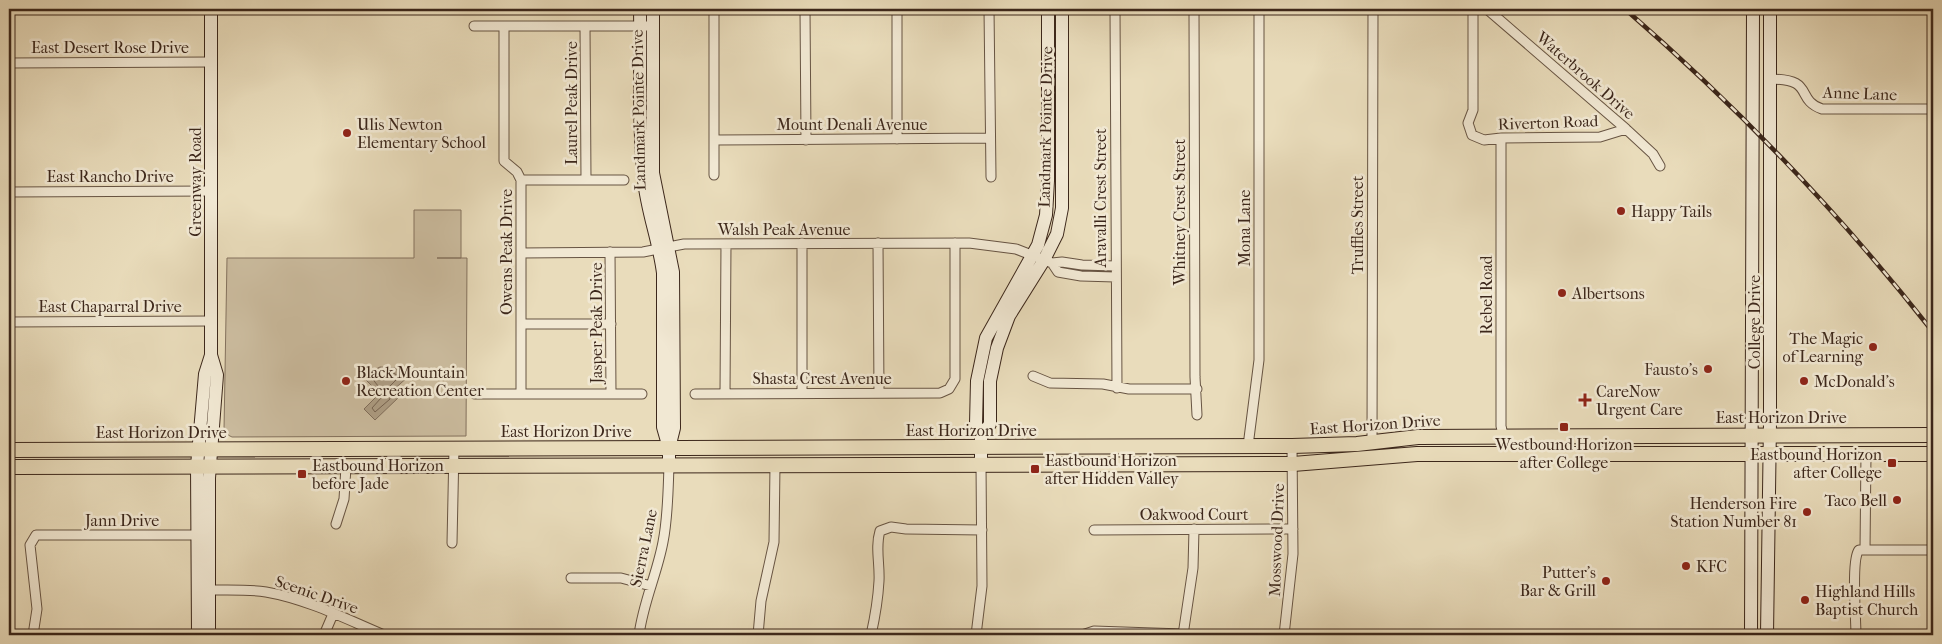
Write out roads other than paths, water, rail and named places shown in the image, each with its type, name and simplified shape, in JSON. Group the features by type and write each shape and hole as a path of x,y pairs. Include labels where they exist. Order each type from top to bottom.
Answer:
{"main road":[{"name":"Greenway Road","path":"198,635 203,534 203,458 217,375 211,355 211,9"},
{"name":"Landmark Pointe Drive","path":"640,9 647,26 653,173 665,247 673,272 674,428 669,448 669,466"},
{"name":"Landmark Pointe Drive","path":"647,26 653,9"},
{"name":"Landmark Pointe Drive","path":"1043,260 1043,231 1048,203 1048,9"},
{"name":"Landmark Pointe Drive","path":"981,464 981,442 990,424 990,381 997,348 1009,316 1043,260 1056,234 1062,208 1062,9"},
{"name":"College Drive","path":"1751,635 1753,9"},
{"name":"College Drive","path":"1767,634 1770,435 1770,9"},
{"path":"1751,232 1770,232"},
{"name":"East Horizon Drive","path":"203,458 454,448 669,448 981,442 1292,446 1372,442 1418,436 1933,435"},
{"path":"1175,464 1193,455 1237,454 1244,451 1248,446"},
{"name":"East Horizon Drive","path":"9,450 203,458 346,467 1293,464 1417,454 1506,452 1933,454"},
{"path":"9,466 62,466 83,459 203,458"},
{"name":"Greenway Road","path":"203,534 208,590 209,635"},
{"path":"1751,575 1759,580 1760,612 1767,634"}],"street":[{"path":"714,9 714,175"},
{"path":"805,9 806,140"},
{"path":"897,9 897,139"},
{"path":"989,9 991,177"},
{"name":"Aravalli Crest Street","path":"1115,9 1117,388"},
{"name":"Whitney Crest Street","path":"1194,9 1195,377 1197,415"},
{"name":"Mona Lane","path":"1248,446 1259,360 1260,9"},
{"name":"Truffles Street","path":"1372,442 1373,9"},
{"name":"Riverton Road","path":"1473,9 1473,110 1468,123 1472,135 1484,140 1501,138 1600,137 1626,129"},
{"name":"Waterbrook Drive","path":"1487,9 1626,129 1653,154 1660,166"},
{"path":"474,26 647,26"},
{"name":"Owens Peak Drive","path":"504,26 504,161 517,172 521,180 521,394"},
{"name":"Laurel Peak Drive","path":"585,26 586,180"},
{"name":"East Desert Rose Drive","path":"9,63 211,62"},
{"name":"Anne Lane","path":"1770,79 1788,79 1796,82 1803,88 1809,102 1822,109 1933,109"},
{"name":"Mount Denali Avenue","path":"715,140 990,138"},
{"name":"Rebel Road","path":"1501,138 1502,436 1506,452"},
{"path":"521,180 624,180"},
{"name":"East Rancho Drive","path":"9,192 211,191"},
{"path":"802,243 802,393"},
{"path":"878,243 879,393"},
{"name":"Walsh Peak Avenue","path":"521,253 643,252 665,247 726,244 956,243 992,245 1043,260"},
{"name":"Shasta Crest Avenue","path":"695,394 940,393 949,389 954,379 956,243"},
{"path":"725,394 726,244"},
{"name":"Jasper Peak Drive","path":"610,252 611,394"},
{"path":"1043,260 1082,265 1115,266"},
{"path":"1043,260 1058,272 1072,275 1115,277"},
{"name":"East Chaparral Drive","path":"9,322 211,320"},
{"path":"521,324 611,324"},
{"path":"1034,376 1050,383 1103,384 1117,388 1197,389"},
{"path":"475,394 642,394"},
{"name":"Mosswood Drive","path":"1284,635 1292,576 1292,446"},
{"path":"452,543 452,466 454,448"},
{"path":"1866,454 1866,550"},
{"path":"976,635 981,602 981,464"},
{"path":"758,635 762,600 774,542 775,465"},
{"name":"Sierra Lane","path":"639,635 663,543 668,505 669,466"},
{"path":"336,524 344,499 346,467"},
{"path":"871,635 878,596 880,556 876,543 880,531 891,527 906,529 982,530"},
{"path":"1082,635 1094,631 1183,634 1193,568 1194,529"},
{"name":"Oakwood Court","path":"1094,530 1293,529"},
{"name":"Jann Drive","path":"33,635 37,609 30,545 36,535 203,534"},
{"path":"1856,635 1856,554 1859,550 1933,550"},
{"path":"571,578 621,578 651,586"},
{"name":"Scenic Drive","path":"208,590 265,592 308,603 384,635"},
{"path":"324,635 333,614"}],"water":[{"path":"380,367 395,368 409,376 392,391 399,397 375,420 364,409 377,396 377,391 362,376"}],"railway":[{"path":"1625,9 1708,84 1787,163 1862,246 1933,332"}],"place":[{"name":"Ulis Newton Elementary School","path":"347,133"},
{"name":"Happy Tails","path":"1621,211"},
{"name":"Albertsons","path":"1562,293"},
{"name":"The Magic of Learning","path":"1873,347"},
{"name":"Fausto's","path":"1708,369"},
{"name":"Black Mountain Recreation Center","path":"346,381"},
{"name":"McDonald's","path":"1804,381"},
{"name":"CareNow Urgent Care","path":"1585,400"},
{"name":"Westbound Horizon after College","path":"1564,427"},
{"name":"Eastbound Horizon after College","path":"1892,463"},
{"name":"Eastbound Horizon after Hidden Valley","path":"1035,469"},
{"name":"Eastbound Horizon before Jade","path":"302,474"},
{"name":"Taco Bell","path":"1897,500"},
{"name":"Henderson Fire Station Number 81","path":"1807,512"},
{"name":"KFC","path":"1686,566"},
{"name":"Putter's Bar & Grill","path":"1606,581"},
{"name":"Highland Hills Baptist Church","path":"1805,600"}]}
